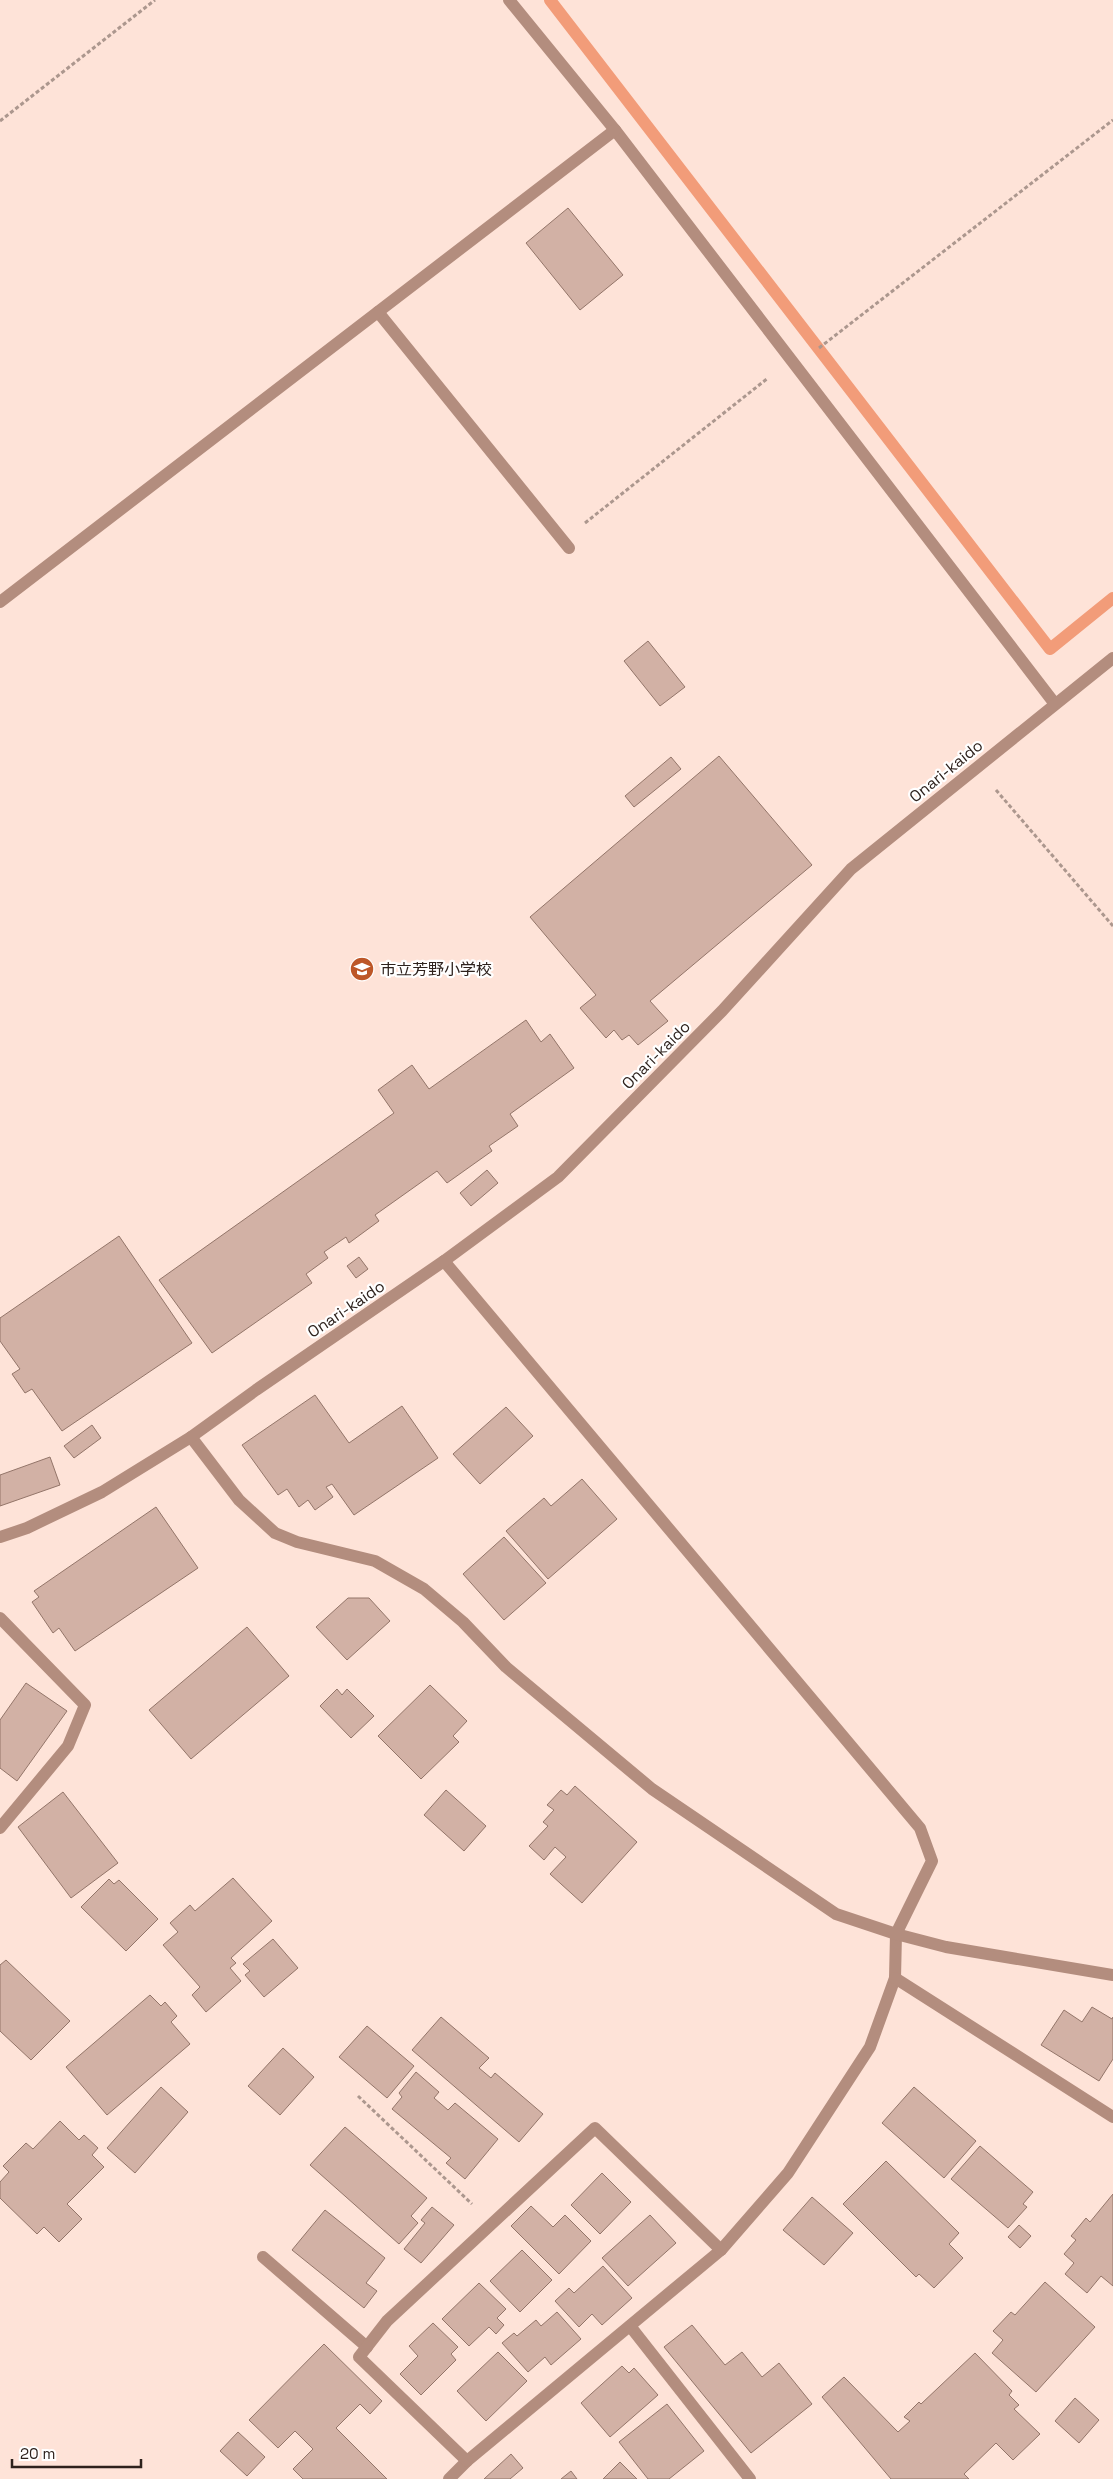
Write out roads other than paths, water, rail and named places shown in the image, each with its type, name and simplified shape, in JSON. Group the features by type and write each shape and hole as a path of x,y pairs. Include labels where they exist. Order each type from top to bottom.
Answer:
{"street":[{"path":"509,0 615,130 1055,704"},
{"path":"0,602 615,130"},
{"path":"378,312 566,544"},
{"name":"Onari-kaido","path":"0,1537 26,1528 102,1492 191,1437 444,1261 558,1178 722,1011 851,869 1113,658"},
{"path":"444,1261 920,1828 932,1861 896,1934 895,1978 870,2047 788,2173 721,2250 467,2461 449,2479"},
{"path":"191,1437 239,1500 275,1533 297,1542 375,1561 424,1589 463,1622 506,1667 652,1789 836,1914 896,1934 946,1947 1113,1975"},
{"path":"0,1618 85,1705 68,1746 0,1828"},
{"path":"895,1978 1113,2117"},
{"path":"467,2461 359,2357 387,2321 595,2128 721,2250"},
{"path":"263,2257 367,2347"},
{"path":"630,2326 750,2479"}],"waterway":[{"path":"550,0 1050,649 1113,598"}],"place":[{"name":"市立芳野小学校","path":"362,969"}]}
